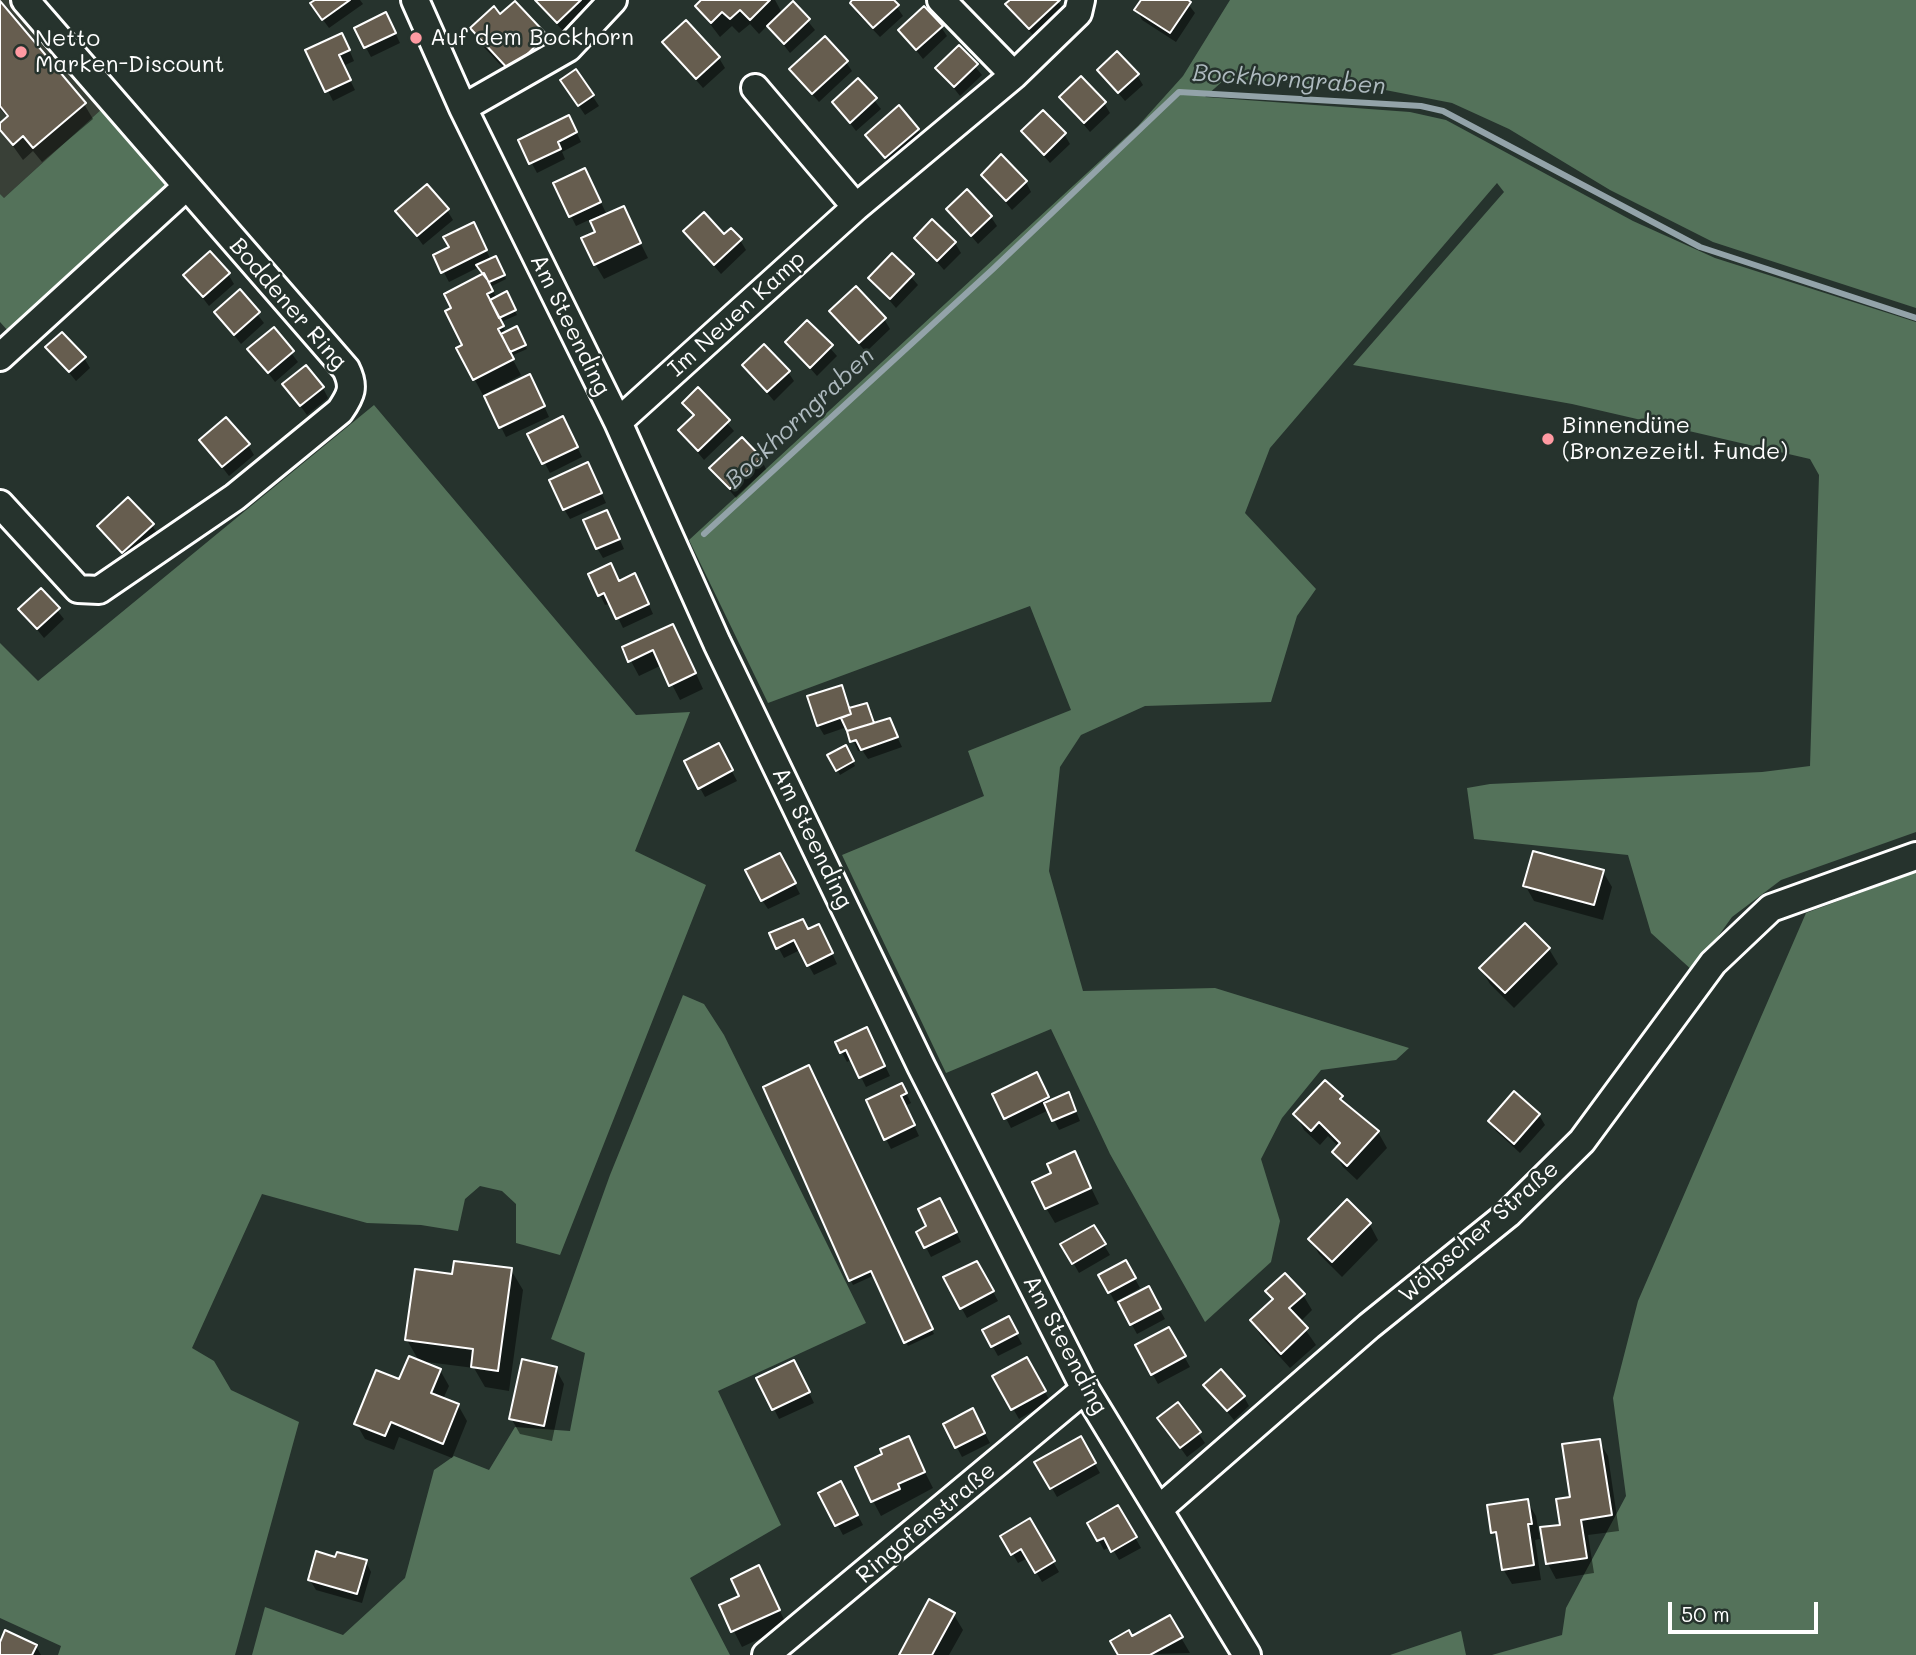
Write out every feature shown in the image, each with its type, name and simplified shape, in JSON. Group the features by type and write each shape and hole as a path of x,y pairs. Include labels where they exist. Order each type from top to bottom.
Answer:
{"street":[{"name":"Boddener Ring","path":"0,504 78,589 99,590 235,497 340,411 351,395 352,381 346,369 24,0"},
{"name":"Am Steending","path":"415,0 463,108 618,422 717,643 921,1066 1085,1389 1247,1655"},
{"path":"463,108 568,48 613,0"},
{"path":"941,0 1014,75"},
{"name":"Im Neuen Kamp","path":"618,422 856,206 1014,75 1078,13 1081,0"},
{"path":"755,88 856,206"},
{"path":"0,357 186,187"},
{"name":"Wölpscher Straße","path":"1159,1509 1369,1326 1526,1195 1582,1141 1713,963 1771,908 1916,856"},
{"name":"Ringofenstraße","path":"766,1655 1085,1389"}],"shaded area":[{"name":"Netto Marken-Discount","path":"0,0 11,0 104,107 4,198 0,194"}],"green space":[{"path":"1230,0 1916,0 1916,308 1713,242 1610,190 1509,129 1452,103 1375,88 1225,79 1205,97 1410,112 1446,120 1633,221 1715,258 1916,322 1916,832 1781,880 1732,917 1693,971 1651,933 1628,855 1474,839 1467,788 1490,784 1762,772 1810,766 1819,475 1810,459 1572,404 1353,365 1504,192 1497,183 1270,448 1245,513 1316,589 1297,616 1271,702 1145,706 1081,735 1060,767 1049,871 1083,991 1215,988 1409,1048 1396,1060 1321,1070 1282,1118 1261,1159 1280,1221 1271,1262 1205,1322 1110,1154 1051,1029 946,1073 842,855 984,796 968,751 1071,710 1030,606 768,703 689,540 1138,126 1183,76"},
{"path":"104,107 172,184 8,331 0,322 0,194 4,198"},
{"path":"374,405 636,715 690,712 635,851 706,885 560,1255 516,1243 516,1204 502,1191 480,1186 465,1199 458,1231 421,1225 367,1223 262,1194 192,1348 214,1361 231,1390 299,1422 235,1655 58,1655 61,1646 0,1618 0,643 38,681"},
{"path":"1916,872 1916,1655 1492,1655 1562,1635 1566,1608 1626,1496 1613,1398 1638,1301 1806,913"},
{"path":"683,995 704,1004 724,1035 866,1323 718,1391 781,1525 690,1578 730,1655 252,1655 265,1607 343,1635 405,1578 434,1470 454,1456 489,1470 515,1427 570,1431 585,1353 551,1339 610,1175"},
{"path":"1461,1631 1466,1655 1390,1655"}],"building":[{"path":"315,0 350,0 322,20 310,3"},
{"path":"535,0 581,0 557,23"},
{"path":"701,0 770,0 750,20 740,10 730,19 722,12 711,23 695,6"},
{"path":"852,0 894,0 899,5 873,28 850,3"},
{"path":"1010,0 1060,0 1029,29 1005,4"},
{"path":"1141,0 1191,2 1170,33 1134,10"},
{"name":"Netto Marken-Discount","path":"0,1 86,103 33,148 23,136 13,145 0,130 0,123 8,116 0,106"},
{"path":"515,1 547,35 510,71 470,28 494,6 500,14"},
{"path":"793,1 810,19 784,44 767,26"},
{"path":"924,6 943,26 916,50 898,30"},
{"path":"386,12 396,33 364,48 354,28"},
{"path":"686,20 720,57 696,79 662,42"},
{"path":"342,33 350,50 339,55 351,80 325,92 305,50"},
{"path":"825,36 848,61 812,94 789,69"},
{"path":"959,45 978,64 954,87 935,68"},
{"path":"1117,51 1139,74 1118,93 1097,70"},
{"path":"576,69 594,95 578,106 560,80"},
{"path":"1081,76 1106,102 1084,123 1059,97"},
{"path":"858,78 877,98 850,123 832,102"},
{"path":"899,105 919,129 885,158 865,135"},
{"path":"1043,110 1066,133 1044,155 1021,131"},
{"path":"569,115 577,132 558,142 561,149 529,164 518,140"},
{"path":"1001,154 1027,181 1006,201 981,175"},
{"path":"585,168 601,202 569,217 553,183"},
{"path":"427,184 449,209 417,236 395,211"},
{"path":"967,189 992,216 971,236 946,209"},
{"path":"624,206 641,243 594,265 581,238 595,232 590,221"},
{"path":"704,212 724,234 731,228 742,239 714,265 683,231"},
{"path":"932,219 956,242 937,261 914,238"},
{"path":"474,222 487,250 441,273 433,255 449,247 443,237"},
{"path":"210,251 230,273 203,297 183,275"},
{"path":"892,253 914,274 890,299 868,278"},
{"path":"496,256 505,275 489,282 476,265"},
{"path":"484,273 493,291 487,294 504,326 498,329 514,359 473,380 456,348 462,345 445,311 451,308 444,294"},
{"path":"856,286 886,318 859,343 829,311"},
{"path":"240,289 260,312 234,335 214,312"},
{"path":"507,291 516,310 499,318 490,300"},
{"path":"807,320 833,345 810,368 785,342"},
{"path":"517,326 526,345 510,352 501,334"},
{"path":"274,327 294,351 268,373 247,349"},
{"path":"62,332 86,357 69,372 45,347"},
{"path":"764,344 790,371 767,392 742,365"},
{"path":"306,365 324,387 300,406 282,384"},
{"path":"530,374 545,406 499,428 484,396"},
{"path":"698,387 730,420 698,451 678,430 694,415 682,403"},
{"path":"563,416 578,447 542,464 527,434"},
{"path":"226,417 250,444 222,467 199,440"},
{"path":"742,437 762,458 730,489 709,468"},
{"path":"588,462 602,493 563,510 549,480"},
{"path":"128,497 154,524 122,553 97,526"},
{"path":"607,510 620,539 596,549 583,520"},
{"path":"611,563 619,581 635,573 649,604 616,619 604,593 598,596 588,574"},
{"path":"41,588 60,608 37,629 18,609"},
{"path":"673,624 696,673 669,686 653,650 628,662 622,647"},
{"path":"842,685 851,714 817,726 807,696"},
{"path":"867,703 874,723 847,731 841,718 851,714 849,708"},
{"path":"890,718 898,737 861,750 856,740 850,742 847,731"},
{"path":"719,743 733,770 698,789 684,761"},
{"path":"846,745 854,761 836,771 827,755"},
{"path":"1533,851 1604,870 1594,905 1523,886"},
{"path":"780,853 796,883 761,901 745,870"},
{"path":"803,919 808,929 819,924 833,953 807,966 794,940 776,949 769,933"},
{"path":"1525,923 1550,948 1505,993 1479,968"},
{"path":"867,1027 885,1066 859,1078 846,1050 840,1053 835,1042"},
{"path":"809,1065 933,1329 904,1343 871,1271 849,1281 763,1087"},
{"path":"1037,1072 1049,1097 1004,1119 992,1094"},
{"path":"1325,1080 1343,1096 1340,1099 1379,1131 1347,1166 1332,1152 1340,1143 1319,1122 1311,1131 1293,1114"},
{"path":"902,1083 907,1093 901,1096 915,1125 884,1140 866,1100"},
{"path":"1514,1091 1540,1114 1514,1144 1488,1121"},
{"path":"1069,1092 1076,1111 1052,1121 1044,1103"},
{"path":"1075,1151 1091,1188 1045,1209 1032,1182 1051,1173 1047,1164"},
{"path":"940,1198 957,1232 924,1248 916,1232 926,1226 918,1209"},
{"path":"1347,1199 1371,1223 1332,1262 1308,1239"},
{"path":"1094,1225 1106,1244 1072,1264 1060,1244"},
{"path":"1126,1260 1136,1278 1108,1293 1098,1275"},
{"path":"454,1261 512,1268 498,1371 471,1367 473,1349 405,1340 415,1269 452,1274"},
{"path":"977,1261 994,1291 960,1309 943,1277"},
{"path":"1285,1273 1305,1294 1289,1308 1308,1328 1281,1354 1250,1320 1273,1299 1265,1291"},
{"path":"1149,1286 1161,1309 1130,1325 1118,1302"},
{"path":"1009,1316 1018,1333 991,1347 982,1330"},
{"path":"1169,1327 1186,1356 1151,1375 1135,1345"},
{"path":"409,1356 441,1369 431,1393 459,1404 443,1444 391,1422 385,1436 354,1424 376,1370 399,1379"},
{"path":"1027,1357 1046,1391 1011,1410 992,1376"},
{"path":"522,1359 557,1367 544,1426 509,1419"},
{"path":"794,1360 810,1392 772,1410 756,1378"},
{"path":"1221,1369 1245,1396 1227,1411 1203,1385"},
{"path":"1178,1402 1201,1432 1180,1448 1157,1418"},
{"path":"973,1408 985,1433 955,1448 943,1424"},
{"path":"909,1436 925,1472 898,1484 900,1489 871,1502 855,1467 882,1454 880,1449"},
{"path":"1081,1436 1096,1463 1050,1489 1034,1462"},
{"path":"1600,1439 1612,1515 1581,1520 1587,1558 1546,1564 1540,1527 1560,1525 1556,1499 1570,1497 1562,1444"},
{"path":"841,1481 858,1515 835,1526 818,1493"},
{"path":"1528,1499 1532,1524 1528,1524 1534,1565 1502,1570 1496,1532 1491,1533 1487,1505"},
{"path":"1118,1505 1137,1537 1111,1552 1104,1538 1097,1541 1087,1523"},
{"path":"1030,1518 1055,1561 1035,1573 1021,1549 1011,1555 1000,1536"},
{"path":"316,1551 335,1557 337,1552 367,1560 357,1594 308,1580"},
{"path":"759,1565 780,1610 731,1632 719,1605 739,1596 731,1579"},
{"path":"929,1599 955,1613 932,1655 899,1655"},
{"path":"1170,1615 1183,1637 1150,1655 1118,1655 1110,1641 1129,1630 1132,1636"},
{"path":"5,1630 37,1645 32,1655 0,1655 0,1642"}],"waterway":[{"name":"Bockhorngraben","path":"704,534 993,269 1179,92 1421,106 1443,111 1700,247 1916,318"}],"place":[{"name":"Auf dem Bockhorn","path":"416,38"},
{"name":"Netto Marken-Discount","path":"21,52"},
{"name":"Binnendüne (Bronzezeitl. Funde)","path":"1548,439"}]}
